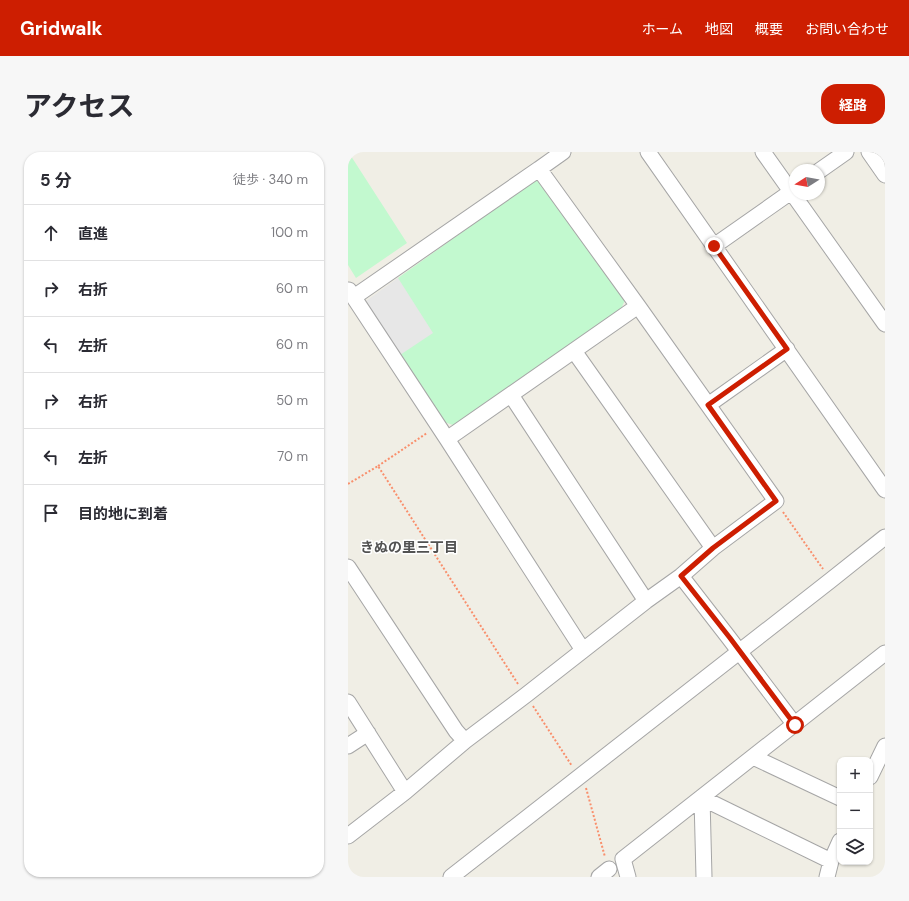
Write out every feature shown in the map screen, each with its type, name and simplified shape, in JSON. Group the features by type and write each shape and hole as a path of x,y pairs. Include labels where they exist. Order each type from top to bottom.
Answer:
{"street":[{"path":"563,152 351,293 583,650"},
{"path":"648,152 885,490"},
{"path":"763,152 789,185"},
{"path":"825,167 846,152"},
{"path":"869,152 885,174"},
{"path":"348,836 405,792 465,741 646,600 681,576 713,548 776,501 539,169"},
{"path":"714,246 789,193"},
{"path":"800,200 885,324"},
{"path":"447,439 638,306"},
{"path":"708,405 787,349"},
{"path":"574,350 713,548"},
{"path":"510,395 646,600"},
{"path":"451,877 885,537"},
{"path":"348,567 456,731 465,741"},
{"path":"681,576 795,725"},
{"path":"628,877 623,859 885,653"},
{"path":"348,702 405,792"},
{"path":"348,746 368,733"},
{"path":"873,771 885,746"},
{"path":"753,757 837,797"},
{"path":"702,798 831,861"},
{"path":"702,798 704,877"},
{"path":"827,877 831,861 837,848"}],"path":[{"path":"348,484 432,430"},
{"path":"378,466 522,689"},
{"path":"776,501 824,569"},
{"path":"529,701 572,767"},
{"path":"584,786 587,791 604,873"}],"green space":[{"path":"348,153 407,243 356,278 348,265"},
{"path":"536,179 625,300 621,309 453,425 444,422 400,355 398,278"}],"shaded area":[{"path":"398,278 433,333 400,355 366,301"}],"district":[{"name":"きぬの里三丁目","path":"409,547"}],"route":[{"path":"714,246 787,349 708,405 776,501 713,548 681,576 730,638 795,725"}]}
